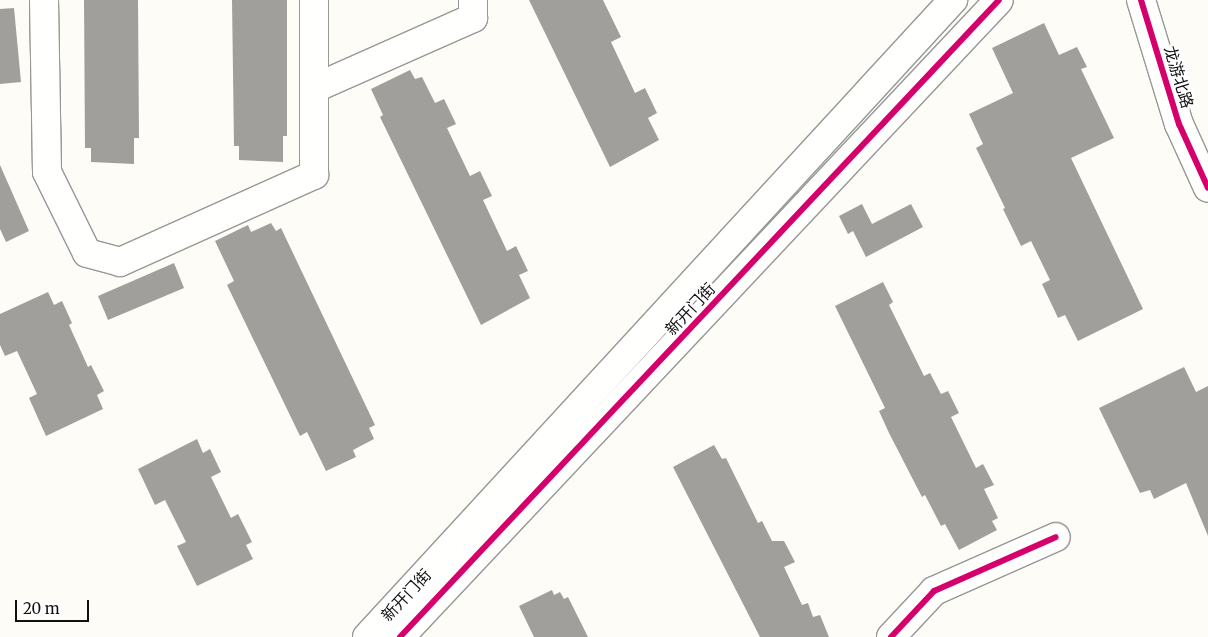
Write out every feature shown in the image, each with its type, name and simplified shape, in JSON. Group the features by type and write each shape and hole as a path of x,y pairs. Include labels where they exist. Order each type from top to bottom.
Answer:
{"street":[{"path":"44,0 47,172 87,253 120,262 314,175 314,0"},
{"path":"315,88 473,18 473,0"},
{"name":"新开门街","path":"366,637 953,0"},
{"name":"新开门街","path":"400,637 1000,0"},
{"name":"龙游北路","path":"1141,0 1179,124 1208,188"},
{"path":"891,637 934,591 1056,537"}],"building":[{"path":"84,0 138,0 139,138 134,138 134,164 91,162 91,148 85,148"},
{"path":"232,0 287,0 287,136 283,136 283,162 239,160 239,146 234,146"},
{"path":"529,0 603,0 621,37 611,42 635,93 645,88 657,113 648,118 659,140 610,167"},
{"path":"14,8 21,82 0,84 0,9"},
{"path":"1044,23 1059,55 1077,47 1087,67 1081,69 1114,138 1071,158 1143,309 1078,341 1065,315 1058,318 1042,284 1050,280 1031,241 1021,246 1003,209 1005,208 976,148 983,144 969,114 1013,93 992,48"},
{"path":"410,70 415,79 422,77 435,103 444,99 456,124 447,128 470,176 480,171 492,196 483,200 507,251 516,246 528,271 519,275 530,298 481,325 380,117 383,115 371,89"},
{"path":"0,165 29,231 6,242 0,229"},
{"path":"862,204 872,224 911,204 923,227 866,257 853,231 848,234 839,216"},
{"path":"271,223 276,231 281,228 375,425 369,428 374,439 353,450 356,457 326,471 307,432 300,436 227,285 234,281 215,241 248,225 251,232"},
{"path":"174,263 184,288 108,320 98,296"},
{"path":"883,282 893,302 889,305 924,376 930,373 941,394 948,391 959,413 951,417 976,468 983,464 994,485 984,489 998,518 992,521 997,530 959,550 945,524 941,526 925,495 922,497 889,433 879,411 885,408 835,306"},
{"path":"48,292 54,305 62,301 72,323 69,325 88,367 91,365 104,391 97,395 103,409 46,436 29,398 37,394 17,351 5,356 0,345 0,314"},
{"path":"1184,367 1196,392 1208,386 1208,536 1186,483 1154,499 1150,490 1140,493 1099,408"},
{"path":"197,439 203,453 210,449 221,472 211,477 231,518 238,514 252,542 246,545 253,559 197,586 177,546 186,542 165,500 155,505 138,469"},
{"path":"714,445 722,459 726,458 758,523 762,521 772,541 784,541 795,562 784,567 802,605 808,603 813,617 820,615 829,637 760,637 673,467"},
{"path":"552,590 554,595 560,592 564,599 568,597 588,637 534,637 519,606"}],"cycle path":[{"path":"400,637 999,0"},
{"path":"1141,0 1179,124 1208,188"},
{"path":"891,637 934,591 1056,537"}]}
